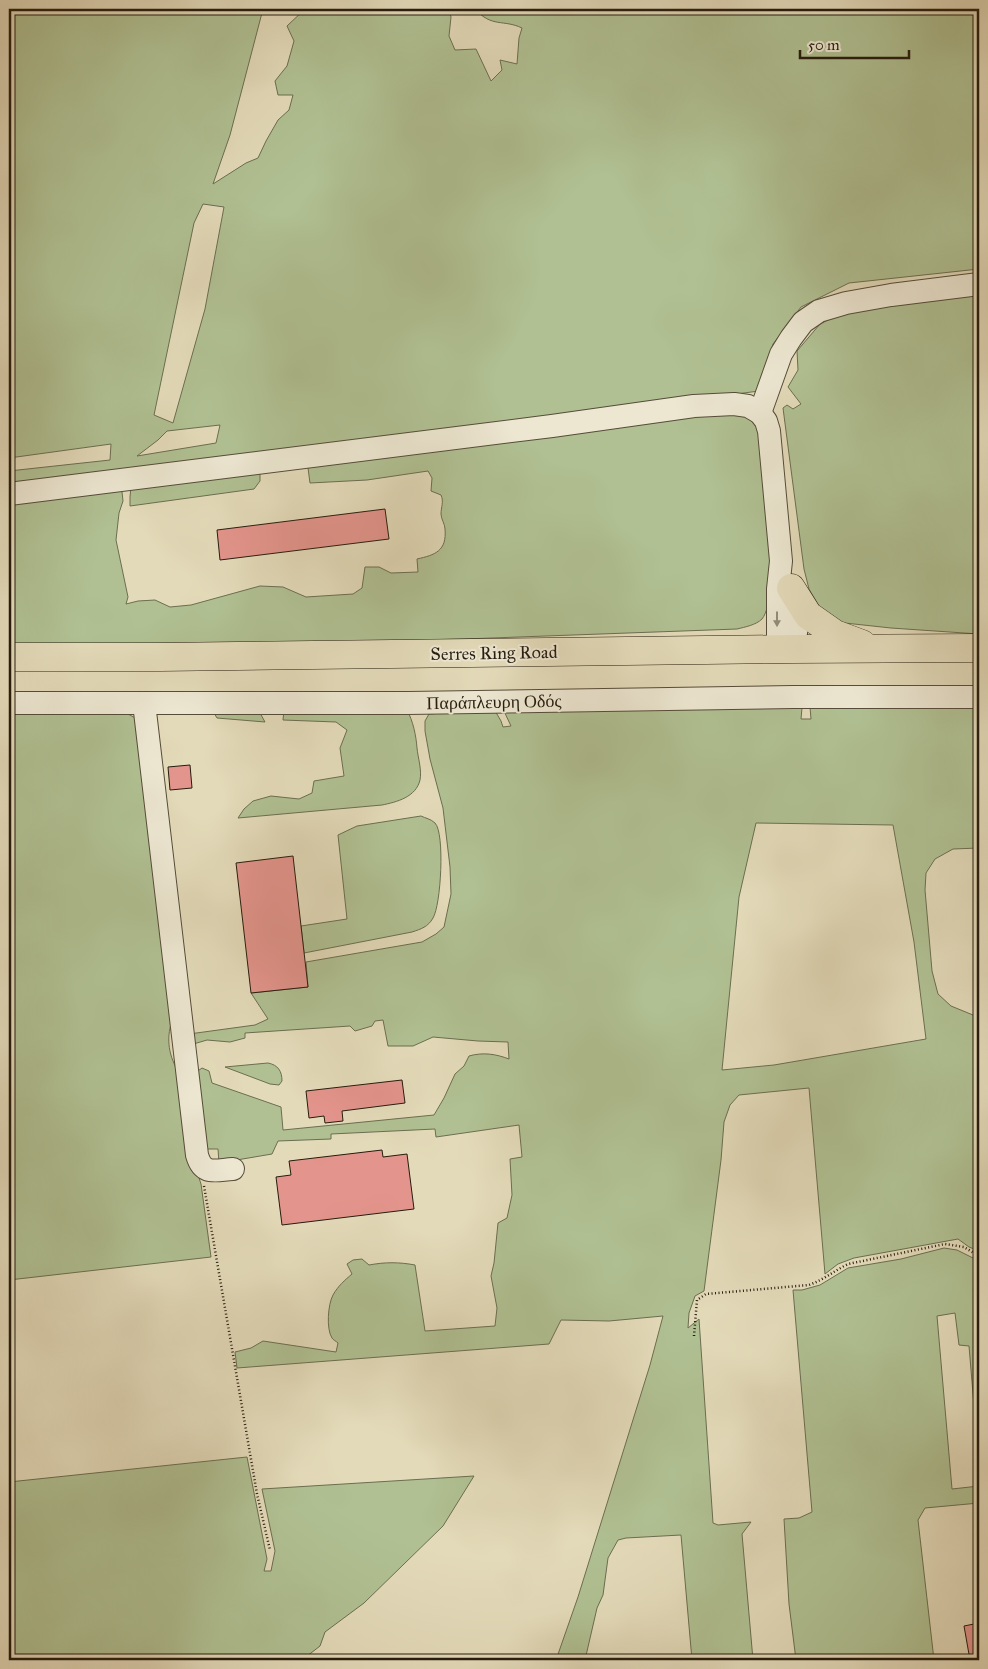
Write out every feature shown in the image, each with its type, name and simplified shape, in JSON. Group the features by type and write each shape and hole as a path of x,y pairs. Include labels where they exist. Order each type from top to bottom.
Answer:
{"main road":[{"path":"791,588 808,616 835,634 878,649"},
{"name":"Serres Ring Road","path":"9,657 979,648"}],"street":[{"path":"760,413 781,354 803,322 819,312 846,303 891,295 979,284"},
{"path":"9,494 552,426 694,406 734,404 748,406 760,413 766,421 769,431 781,561 778,590 785,649"},
{"path":"781,561 791,588 797,627 785,649"},
{"name":"Παράπλευρη Οδός","path":"9,703 408,703 793,697 979,697"},
{"path":"144,703 197,1155 200,1165 209,1171 233,1169"}],"path":[{"path":"200,1165 257,1494 270,1550"},
{"path":"694,1336 697,1300 706,1294 808,1285 820,1281 848,1264 945,1244 964,1247 979,1256"}],"green space":[{"path":"9,9 263,9 230,135 213,184 246,163 258,158 278,120 289,110 293,95 278,95 275,81 287,66 294,41 287,26 305,9 449,9 451,17 449,36 455,50 476,49 491,81 502,70 500,60 517,64 519,38 522,28 487,19 475,9 510,9 512,11 513,9 979,9 979,269 849,283 801,307 773,344 759,391 123,475 9,488 9,471 110,460 111,444 9,458","holes":["203,204 224,207 205,309 173,423 154,415 194,223","220,425 216,443 137,456 167,431"]},
{"path":"979,293 979,634 845,623 832,618 822,611 809,589 804,569 783,408 787,405 793,409 801,404 788,387 798,370 797,351 820,324 840,314 867,308"},
{"path":"739,409 758,425 771,556 768,605 762,619 750,626 737,629 464,639 293,643 9,644 9,500 116,487 122,492 123,501 119,513 116,540 128,597 126,604 155,600 170,607 191,605 260,586 283,587 306,597 353,594 362,588 365,567 379,567 391,573 418,572 417,559 434,554 442,547 445,527 441,514 442,498 441,495 431,491 432,478 428,471 367,480 310,483 308,468 313,465"},
{"path":"260,472 260,481 254,489 130,506 131,487"},
{"path":"979,706 979,848 953,849 935,859 926,873 925,890 932,971 938,994 951,1006 973,1015 979,1015 979,1251 958,1239 854,1258 838,1264 825,1274 809,1088 739,1095 730,1105 724,1122 704,1291 695,1296 689,1313 688,1328 699,1319 713,1523 718,1525 751,1522 742,1534 753,1660 692,1660 681,1535 618,1540 608,1558 603,1595 597,1608 585,1660 556,1660 578,1597 650,1365 663,1316 609,1321 561,1320 549,1344 237,1368 235,1352 251,1348 263,1341 336,1352 338,1343 332,1338 329,1329 328,1316 330,1304 337,1289 352,1274 347,1264 353,1260 362,1259 369,1265 403,1263 415,1265 425,1331 495,1326 497,1308 491,1276 498,1223 507,1218 512,1195 510,1159 522,1157 519,1125 436,1137 435,1129 331,1134 331,1139 278,1141 272,1154 219,1163 218,1149 202,1149 195,1073 202,1068 209,1071 212,1083 281,1107 283,1130 434,1115 455,1074 464,1066 469,1056 489,1054 509,1059 508,1042 433,1037 413,1046 388,1046 383,1020 375,1021 372,1026 355,1031 350,1026 245,1033 245,1038 230,1042 207,1040 190,1045 189,1034 255,1025 268,1019 251,993 308,987 306,962 422,942 444,927 451,894 450,867 443,808 430,759 425,731 425,721 429,714 494,709 503,727 511,726 503,709 802,708 801,719 811,719 810,707","holes":["756,823 893,825 914,942 926,1039 774,1065 722,1070 739,897"]},
{"path":"284,710 407,710 414,728 420,764 418,786 405,798 382,805 238,818 253,801 271,796 299,799 312,793 314,781 344,776 340,748 347,730 336,722 283,720"},
{"path":"9,711 128,714 141,721 173,1019 169,1031 169,1044 177,1069 201,1184 211,1257 9,1280"},
{"path":"214,713 260,713 265,722 217,718"},
{"path":"421,816 435,823 440,840 440,885 436,911 429,924 412,932 304,953 301,926 347,919 338,835 357,826"},
{"path":"268,1063 277,1067 280,1071 282,1081 279,1085 270,1084 225,1067"},
{"path":"944,1248 957,1250 979,1261 979,1465 969,1346 959,1345 955,1313 937,1316 952,1489 979,1486 979,1503 925,1508 918,1520 934,1660 796,1660 789,1604 784,1519 799,1518 812,1512 793,1290 802,1290 820,1285 848,1268 901,1259"},
{"path":"247,1457 267,1559 264,1571 271,1571 275,1551 262,1489 474,1476 443,1526 364,1603 325,1632 320,1646 302,1660 9,1660 9,1482"}],"building":[{"path":"385,509 389,539 220,560 217,530"},
{"path":"190,765 192,788 170,790 168,767"},
{"path":"293,856 308,987 251,993 236,863"},
{"path":"402,1080 405,1103 342,1111 343,1121 325,1123 324,1116 309,1118 306,1091"},
{"path":"382,1150 383,1157 407,1154 414,1209 282,1225 276,1177 291,1175 289,1161"},
{"path":"979,1623 979,1660 970,1660 964,1626"}]}
